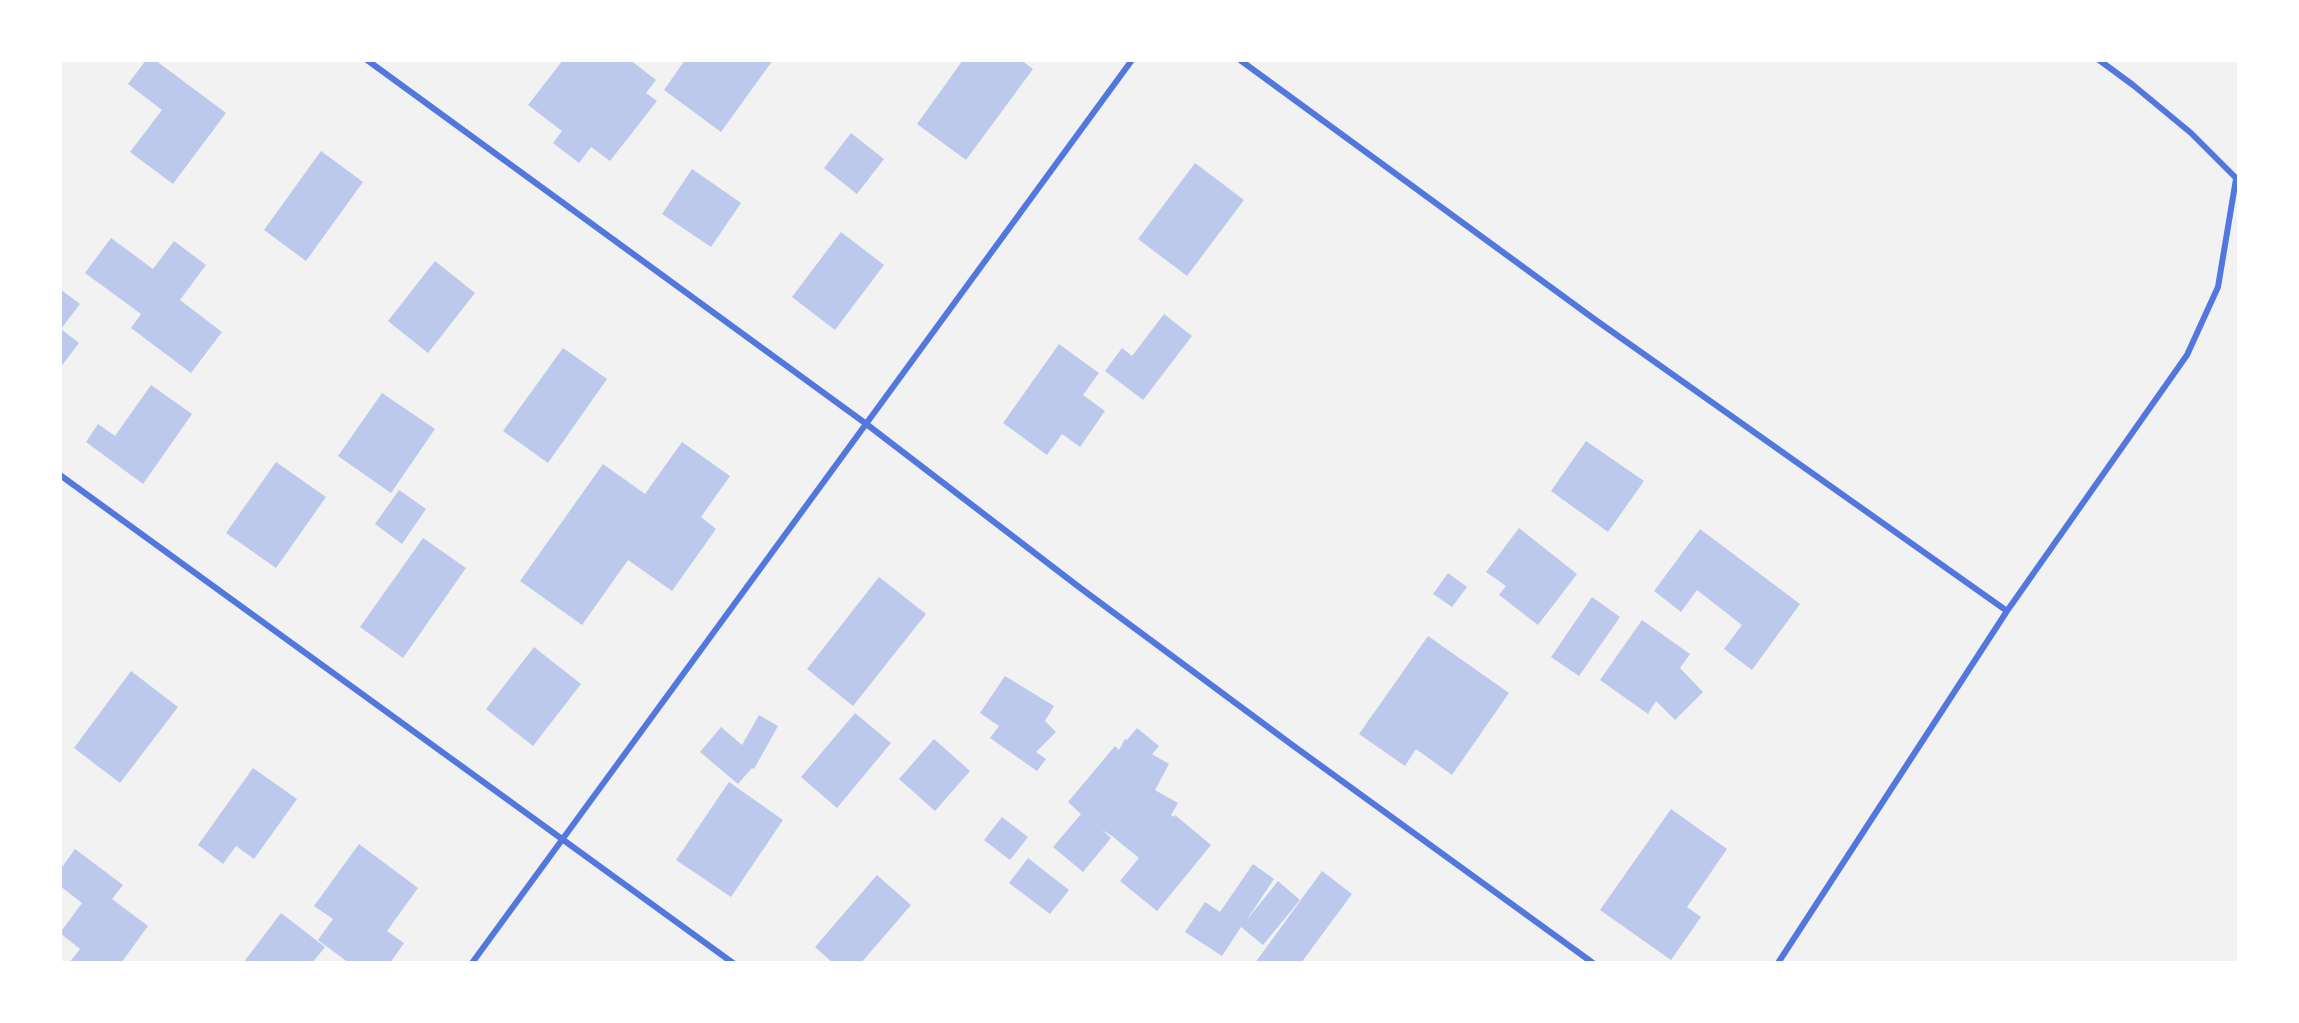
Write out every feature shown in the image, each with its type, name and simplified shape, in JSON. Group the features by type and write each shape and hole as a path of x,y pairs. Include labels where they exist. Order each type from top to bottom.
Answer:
{"street":[{"path":"367,60 865,423 1079,587 1593,963"},
{"path":"472,963 1132,60"},
{"path":"1240,60 1598,321 2007,611"},
{"path":"1778,963 2007,611 2187,355 2218,287 2237,180 2191,133 2099,60"},
{"path":"60,475 732,963"}],"building":[{"path":"146,60 155,60 226,113 173,184 130,152 162,110 128,84"},
{"path":"563,60 630,60 656,80 646,93 657,101 610,161 591,147 579,163 553,143 562,131 528,105"},
{"path":"685,60 773,60 721,132 664,90"},
{"path":"963,60 1021,60 1033,69 966,160 917,124"},
{"path":"851,133 884,159 857,194 824,168"},
{"path":"321,151 363,182 306,261 264,230"},
{"path":"1195,163 1244,200 1187,276 1138,239"},
{"path":"692,169 741,203 711,247 662,214"},
{"path":"841,232 884,265 835,330 792,297"},
{"path":"111,238 153,269 174,241 206,265 180,300 222,332 191,373 131,328 141,314 85,273"},
{"path":"435,261 475,293 428,353 388,321"},
{"path":"60,289 80,304 61,329 79,343 60,368"},
{"path":"1164,314 1192,336 1143,400 1105,371 1122,348 1132,356"},
{"path":"1059,344 1099,373 1083,395 1105,411 1080,447 1062,434 1047,455 1003,423"},
{"path":"563,348 607,379 548,463 503,431"},
{"path":"151,385 192,414 143,484 86,442 98,424 115,436"},
{"path":"382,393 435,429 391,493 338,456"},
{"path":"1586,441 1644,481 1608,532 1551,491"},
{"path":"682,442 730,476 701,517 716,529 672,591 628,560 582,625 520,581 603,464 645,494"},
{"path":"276,462 326,497 276,568 226,533"},
{"path":"399,490 426,509 402,544 375,524"},
{"path":"1519,528 1577,574 1538,625 1499,595 1506,586 1486,572"},
{"path":"1700,529 1800,604 1752,670 1724,649 1742,625 1697,590 1681,612 1654,591"},
{"path":"423,538 466,568 403,658 360,627"},
{"path":"1448,573 1467,587 1452,607 1433,594"},
{"path":"879,577 926,614 853,706 807,669"},
{"path":"1592,597 1620,617 1579,676 1551,657"},
{"path":"1642,620 1690,654 1680,668 1703,692 1675,720 1656,701 1648,714 1600,680"},
{"path":"1428,636 1509,693 1452,775 1416,749 1405,766 1359,734"},
{"path":"534,647 581,684 533,746 486,709"},
{"path":"131,671 178,707 120,783 74,748"},
{"path":"1005,676 1054,706 1045,721 1056,732 1036,752 1046,759 1037,771 990,738 999,726 980,713"},
{"path":"855,713 891,743 837,808 801,777"},
{"path":"759,715 778,726 754,769 752,768 738,784 700,752 721,727 742,745"},
{"path":"1137,728 1159,746 1152,754 1169,764 1155,790 1178,803 1171,815 1174,817 1175,815 1211,845 1157,911 1120,881 1139,858 1112,836 1102,830 1111,838 1083,872 1053,847 1081,814 1068,802 1115,746 1119,750 1125,739 1127,740"},
{"path":"934,739 970,771 935,811 899,779"},
{"path":"253,768 297,799 254,859 236,846 223,864 198,845"},
{"path":"729,782 783,820 731,897 676,860"},
{"path":"1671,809 1727,849 1687,907 1701,917 1671,960 1600,910"},
{"path":"1002,817 1028,837 1010,860 984,840"},
{"path":"359,844 418,888 387,931 404,943 390,963 349,963 318,940 333,919 314,906"},
{"path":"75,849 123,885 112,899 148,926 121,963 69,963 80,949 60,933 82,903 60,886 60,870"},
{"path":"1028,858 1069,890 1050,914 1009,883"},
{"path":"1253,864 1274,879 1246,921 1278,881 1300,900 1263,945 1241,927 1222,956 1185,932 1205,902 1220,912"},
{"path":"1322,871 1352,894 1301,963 1255,963"},
{"path":"877,875 911,905 861,963 833,963 815,947"},
{"path":"281,913 325,947 312,963 243,963"}]}
